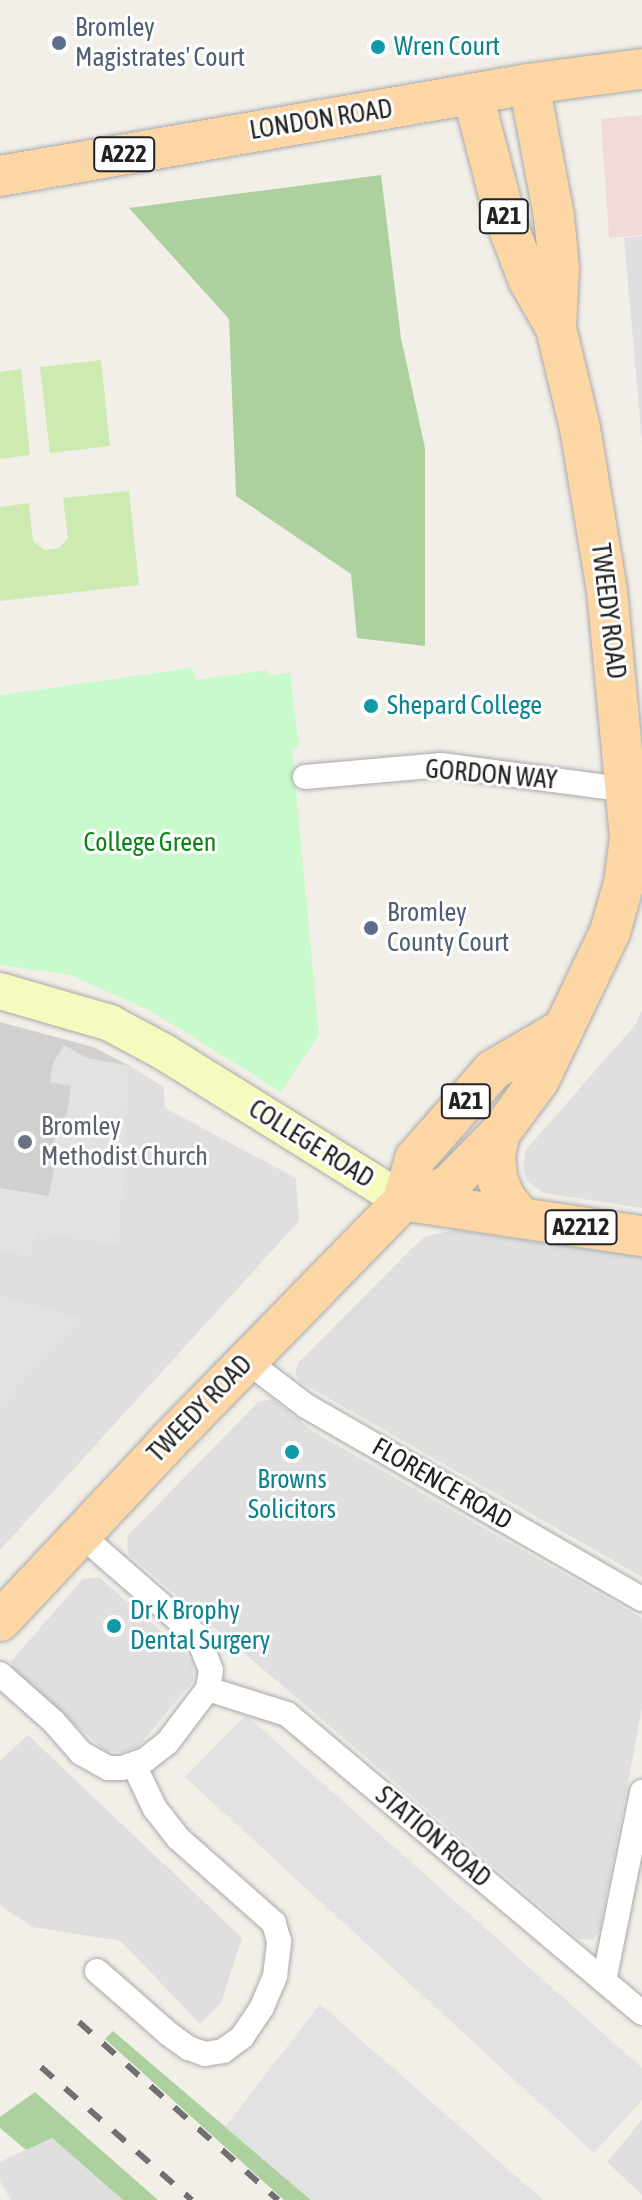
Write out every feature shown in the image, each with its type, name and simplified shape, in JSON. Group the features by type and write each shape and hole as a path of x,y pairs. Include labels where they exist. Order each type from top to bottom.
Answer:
{"main road":[{"name":"LONDON ROAD","path":"0,176 529,84 642,69"},
{"name":"TWEEDY ROAD","path":"529,84 554,216 559,268 556,328"},
{"name":"TWEEDY ROAD","path":"0,1621 80,1534 403,1201 448,1186 500,1133 539,1080 610,932 624,883 630,838 628,790 607,591 580,428 556,328 528,279 505,218 473,95"},
{"name":"TWEEDY ROAD","path":"403,1201 415,1159 493,1070 563,1029"},
{"path":"500,1133 495,1155 497,1178 505,1198 521,1218"},
{"name":"COLLEGE ROAD","path":"403,1201 642,1236"}],"street":[{"name":"GORDON WAY","path":"305,777 441,765 628,790"},
{"name":"COLLEGE ROAD","path":"0,991 110,1023 164,1052 403,1201"},
{"name":"FLORENCE ROAD","path":"247,1361 306,1406 642,1599"},
{"path":"0,1674 95,1763 108,1768 134,1765 167,1743 208,1689 211,1670 198,1637 80,1534"},
{"name":"STATION ROAD","path":"208,1689 287,1714 642,2013"},
{"path":"97,1971 169,2034 188,2048 205,2054 223,2051 242,2037 262,2007 275,1976 279,1941 274,1923 178,1838 155,1809 134,1765"},
{"path":"604,1981 642,1792"}],"shaded area":[{"path":"642,115 642,235 609,238 601,119"},
{"path":"642,236 642,443 624,238"},
{"path":"642,1011 642,1208 543,1193 527,1181 523,1169 525,1151 635,1025"},
{"path":"0,1022 93,1047 130,1066 119,1247 36,1232 31,1258 0,1250"},
{"path":"64,1045 87,1058 130,1066 119,1247 36,1232 31,1258 0,1250 0,1188 49,1196 54,1168 49,1166 58,1119 63,1119 67,1113 71,1086 50,1082 53,1063"},
{"path":"130,1066 164,1087 165,1108 296,1178 299,1221 0,1550 0,1404 82,1319 0,1296 0,1250 31,1258 35,1232 119,1246"},
{"path":"455,1230 642,1257 642,1577 300,1382 295,1374 298,1363 414,1246 426,1236"},
{"path":"0,1296 83,1319 0,1404"},
{"path":"272,1399 314,1432 642,1618 642,1709 600,1929 593,1940 579,1939 128,1554 127,1536 258,1402"},
{"path":"99,1577 185,1652 193,1665 193,1681 138,1747 122,1752 106,1751 15,1675 11,1661 83,1579"},
{"path":"246,1715 642,2068 642,2100 594,2153 185,1777"},
{"path":"28,1735 242,1938 221,2003 200,2024 121,1941 32,1927 0,1905 0,1761"},
{"path":"320,2004 543,2200 311,2200 225,2127"},
{"path":"642,2120 642,2195 607,2162"},
{"path":"52,2138 123,2200 11,2200 0,2181 0,2162"}],"green space":[{"path":"381,175 401,338 425,448 425,646 357,638 351,574 236,496 229,319 129,208"},
{"path":"101,360 110,446 50,453 40,367"},
{"path":"21,369 30,455 0,459 0,372"},
{"path":"129,491 139,585 0,601 0,507 29,503 33,541 45,550 59,548 68,538 63,498"},
{"name":"College Green","path":"192,668 196,680 267,670 269,675 290,673 299,747 292,749 319,1034 281,1092 149,1010 70,975 0,965 0,695"},
{"path":"113,2031 311,2200 284,2200 105,2039"},
{"path":"35,2092 158,2200 123,2200 52,2138 26,2150 0,2128 0,2117"}],"railway":[{"path":"79,2022 278,2200"},
{"path":"41,2067 192,2200"}],"place":[{"name":"Bromley Magistrates' Court","path":"59,43"},
{"name":"Wren Court","path":"378,47"},
{"name":"Shepard College","path":"371,706"},
{"name":"Bromley County Court","path":"371,928"},
{"name":"Bromley Methodist Church","path":"25,1142"},
{"name":"Browns Solicitors","path":"292,1452"},
{"name":"Dr K Brophy Dental Surgery","path":"114,1626"}]}
